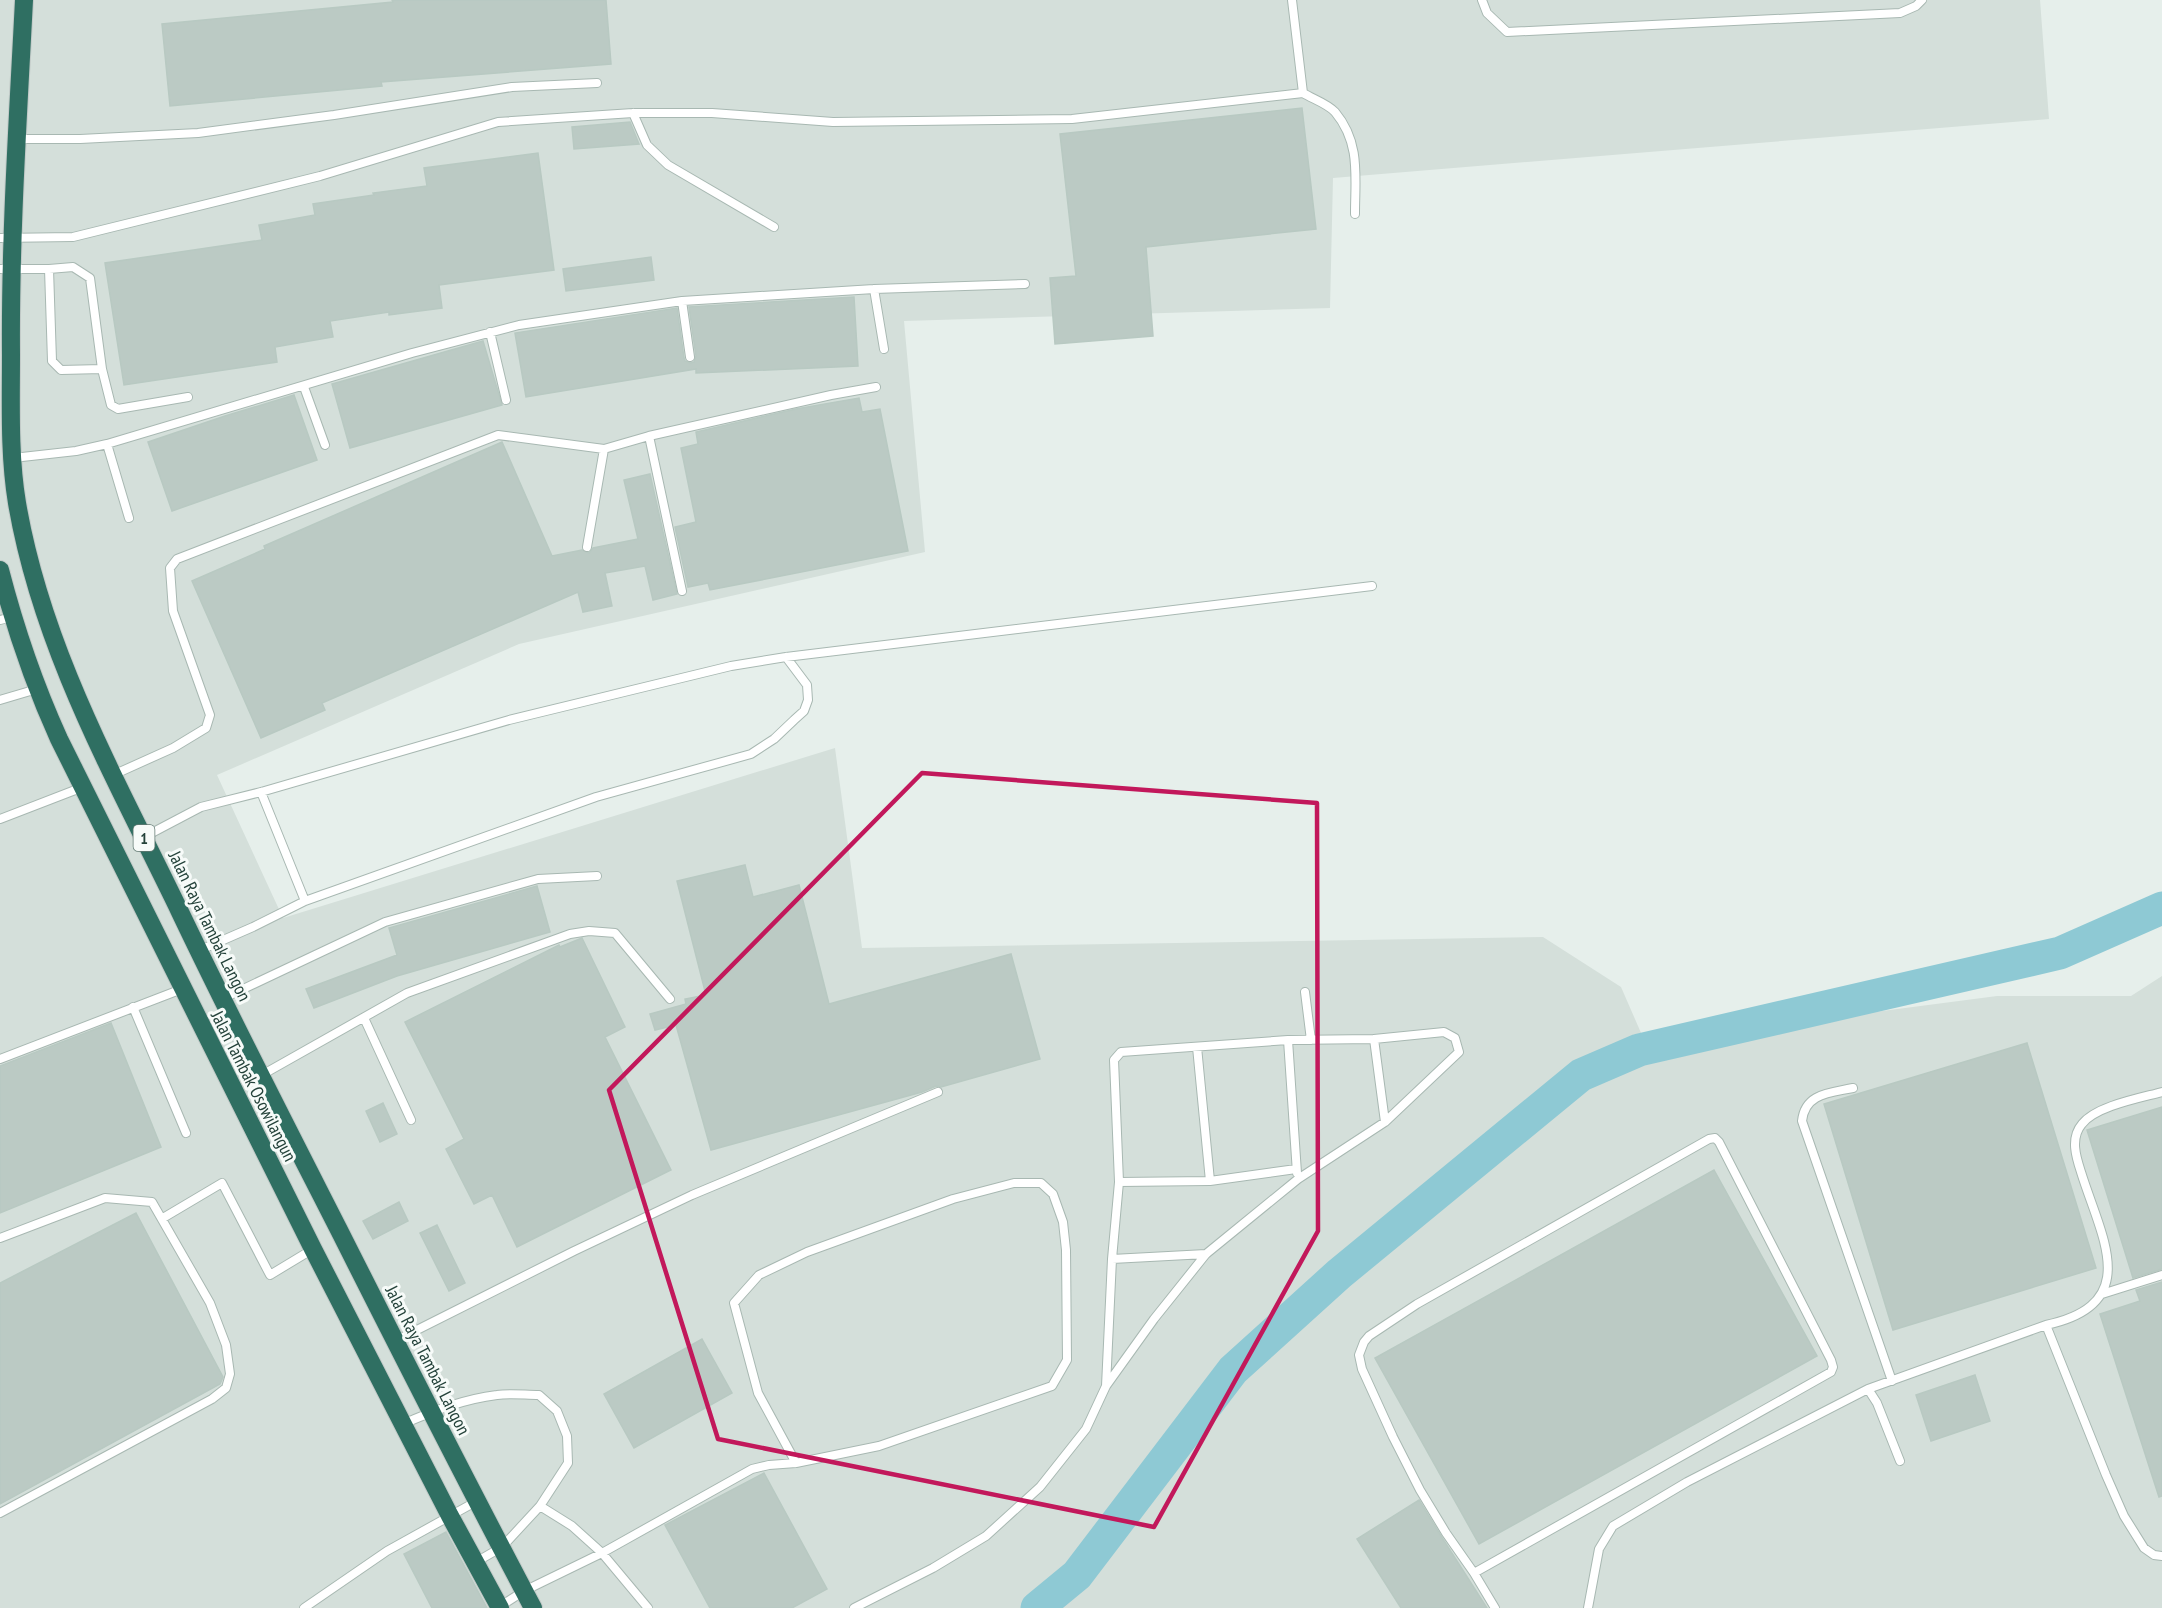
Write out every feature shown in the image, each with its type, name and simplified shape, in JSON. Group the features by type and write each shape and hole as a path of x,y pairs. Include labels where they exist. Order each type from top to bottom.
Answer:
{"highway":[{"name":"Jalan Raya Tambak Langon","path":"24,0 18,139 7,238 6,303 16,497 27,552 43,611 112,776 144,837 221,1000 430,1412 533,1608"},
{"name":"Jalan Tambak Osowilangun","path":"0,570 6,619 83,787 312,1249 450,1516 500,1607"}],"lane":[{"path":"1292,0 1303,93"},
{"path":"1482,0 1487,13 1506,32 1900,13 1916,6 1922,0"},
{"path":"18,139 80,139 198,133 334,115 512,87 597,83"},
{"path":"7,238 73,237 320,176 498,122 633,113 712,112 833,122 1071,119 1303,93 1334,111 1352,140 1355,154 1355,214"},
{"path":"633,113 647,145 668,165 774,227"},
{"path":"6,268 73,267 90,278 102,369 111,405 118,409 188,397"},
{"path":"49,269 52,361 62,370 102,369"},
{"path":"13,458 76,451 107,444 412,353 519,325 682,301 874,289 1026,284"},
{"path":"874,289 884,349"},
{"path":"682,301 690,357"},
{"path":"490,332 506,400"},
{"path":"304,387 325,446"},
{"path":"112,776 173,748 206,728 210,715 173,610 170,568 177,559 498,435 604,449 649,436 831,394 876,387"},
{"path":"649,436 682,591"},
{"path":"107,444 129,518"},
{"path":"587,547 604,449"},
{"path":"144,837 201,807 261,792 509,720 731,666 786,657 1372,586"},
{"path":"198,951 305,901 596,797 752,754 774,739 804,711 808,700 807,685 786,657"},
{"path":"0,700 37,689"},
{"path":"0,819 83,787"},
{"path":"261,792 305,901"},
{"path":"221,1000 385,922 538,879 597,876"},
{"path":"260,1076 407,993 570,934 589,931 615,933 670,999"},
{"path":"0,1059 182,989"},
{"path":"1305,992 1311,1040"},
{"path":"133,1007 186,1133"},
{"path":"364,1018 411,1120"},
{"path":"854,1608 933,1568 986,1536 1040,1487 1086,1429 1106,1386 1154,1319 1206,1254 1298,1179 1385,1122 1459,1052 1455,1038 1444,1032 1374,1039 1288,1040 1121,1052 1117,1055 1114,1060 1119,1182 1112,1259 1106,1386"},
{"path":"1374,1039 1385,1122"},
{"path":"1288,1040 1298,1179"},
{"path":"1197,1047 1210,1181"},
{"path":"1853,1088 1816,1097 1805,1107 1802,1121 1892,1381"},
{"path":"395,1341 574,1251 692,1195 938,1092"},
{"path":"1588,1608 1599,1549 1613,1526 1687,1482 1868,1389 2081,1314 2102,1294 2108,1281 2108,1266 2106,1250 2075,1153 2075,1136 2082,1124 2095,1114 2162,1092"},
{"path":"1474,1572 1831,1372 1831,1360 1717,1139 1709,1139 1417,1304 1369,1336 1360,1349 1359,1362 1393,1437 1446,1533 1474,1572 1495,1608"},
{"path":"1119,1182 1210,1181 1296,1169"},
{"path":"500,1607 524,1591 602,1553 752,1469 796,1463 879,1446 1052,1386 1067,1360 1066,1250 1063,1222 1053,1194 1041,1183 1014,1183 953,1199 807,1252 759,1275 734,1303 758,1393 796,1463"},
{"path":"163,1218 222,1184 270,1275 312,1249"},
{"path":"0,1238 105,1198 152,1202 210,1303 226,1345 230,1374 226,1388 212,1399 0,1513"},
{"path":"1112,1259 1206,1254"},
{"path":"2102,1294 2162,1275"},
{"path":"2046,1325 2124,1516 2144,1548 2154,1555 2162,1556"},
{"path":"1868,1389 1877,1403 1900,1461"},
{"path":"402,1424 430,1412 499,1394 539,1395 557,1411 567,1436 568,1463 540,1506 502,1547 476,1562"},
{"path":"304,1608 387,1551 478,1501"},
{"path":"540,1506 572,1526 602,1553 648,1608"}],"highlighted area":[{"path":"922,773 1317,803 1318,1231 1154,1527 718,1439 609,1090"}],"shaded area":[{"path":"0,0 2040,0 2049,119 1333,178 1330,308 904,321 925,552 519,644 217,775 283,918 835,748 862,948 1543,937 1621,987 1645,1042 1997,996 2131,996 2162,976 2162,1608 0,1608"}],"building":[{"path":"392,0 606,0 611,64 381,82 382,86 170,106 162,24 393,2"},
{"path":"1302,108 1316,229 1146,247 1153,336 1055,344 1050,278 1076,276 1060,134"},
{"path":"630,122 639,144 574,149 572,127"},
{"path":"538,153 554,270 439,285 442,308 389,315 389,312 330,321 333,337 275,347 277,362 124,385 105,263 262,240 259,225 315,215 313,204 427,186 424,168"},
{"path":"651,257 654,280 566,291 563,269"},
{"path":"854,297 858,366 696,373 696,369 526,397 515,333 677,308 684,358 690,363 694,362 696,356 689,307"},
{"path":"483,341 502,405 350,448 332,384"},
{"path":"294,395 317,460 172,511 148,442"},
{"path":"859,398 862,412 880,409 908,551 710,590 708,583 688,587 675,527 696,522 681,448 698,444 696,432 796,409"},
{"path":"502,442 552,556 582,550 589,553 593,548 638,539 624,480 650,474 677,594 653,600 645,566 605,573 612,606 583,612 578,592 322,703 325,710 261,738 192,581 265,549 264,546"},
{"path":"745,865 753,897 799,885 829,1004 1011,954 1040,1059 711,1150 676,1025 655,1030 650,1014 686,1004 685,999 706,995 677,881"},
{"path":"537,886 550,932 397,976 314,1008 306,989 397,955 389,928"},
{"path":"582,938 625,1027 605,1037 671,1170 517,1247 492,1195 474,1204 446,1149 464,1139 405,1022 559,945 560,947"},
{"path":"111,1023 161,1147 0,1213 0,1066"},
{"path":"2027,1043 2096,1268 1893,1330 1824,1104"},
{"path":"383,1103 397,1134 380,1142 366,1111"},
{"path":"2162,1107 2162,1269 2133,1278 2087,1130"},
{"path":"1714,1170 1817,1356 1479,1544 1375,1358"},
{"path":"399,1202 408,1221 373,1239 363,1221"},
{"path":"136,1213 223,1377 220,1384 0,1504 0,1283"},
{"path":"437,1225 465,1283 449,1291 420,1233"},
{"path":"2162,1282 2162,1496 2159,1497 2100,1314 2140,1301 2136,1290"},
{"path":"702,1339 732,1393 634,1448 604,1394"},
{"path":"1975,1375 1990,1421 1931,1441 1916,1395"},
{"path":"764,1473 827,1589 792,1608 710,1608 665,1525"},
{"path":"1419,1500 1487,1608 1401,1608 1357,1539"},
{"path":"446,1532 487,1608 432,1608 404,1554"}],"waterway":[{"path":"1037,1608 1077,1575 1233,1370 1339,1274 1581,1075 1639,1050 2060,953 2162,908"}]}
